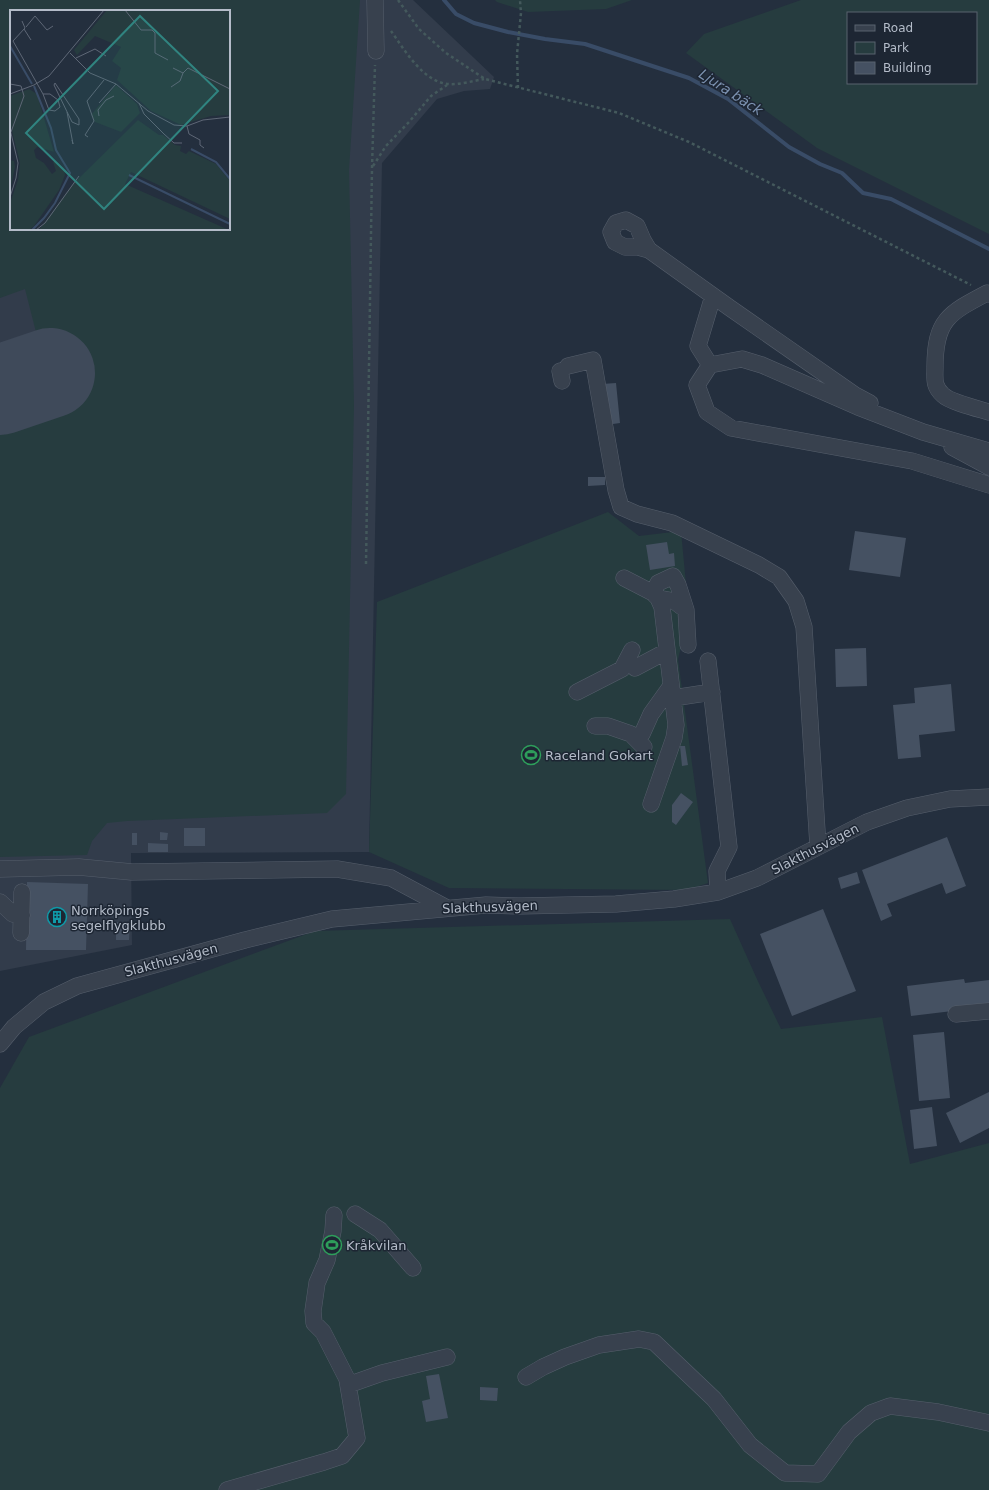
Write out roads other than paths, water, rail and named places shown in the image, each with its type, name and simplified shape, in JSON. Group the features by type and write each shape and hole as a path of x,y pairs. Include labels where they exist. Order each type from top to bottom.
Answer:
{"street":[{"path":"375,0 376,51"},
{"path":"649,250 855,394 989,467"},
{"path":"988,293 958,308 948,317 940,329 936,344 935,385 944,396 989,412"},
{"path":"710,365 698,346 713,296"},
{"path":"989,451 923,432 858,407 762,365 742,359 710,365 697,385 708,412 731,428 912,461 989,485"},
{"path":"564,372 593,360 616,490 621,507 637,514 672,523 759,565 779,577 796,601 804,627 818,846"},
{"path":"651,804 674,738 676,725 662,607 656,596 658,582 673,576 678,585 686,610 688,645"},
{"path":"624,578 656,596 674,601 686,610"},
{"path":"577,692 622,669 632,650"},
{"path":"635,668 667,651"},
{"path":"708,661 729,847 717,871 718,892"},
{"path":"645,715 673,698 712,692"},
{"path":"645,715 673,698"},
{"path":"595,726 608,726 631,734 643,741 645,715"},
{"name":"Slakthusvägen","path":"0,1044 14,1027 44,1002 77,986 245,940 332,919 486,905 520,906 616,904 718,892 757,878 867,822 907,808 950,799 989,797"},
{"path":"0,869 79,867 132,872 337,869 391,878 447,908"},
{"path":"21,933 22,892"},
{"path":"0,902 13,914 22,915"},
{"path":"956,1014 989,1010"},
{"path":"355,1214 380,1230 413,1268"},
{"path":"227,1490 342,1456 357,1438 347,1379 323,1332 314,1323 313,1311 316,1283 327,1260 333,1231 334,1215"},
{"path":"526,1377 565,1357 599,1345 639,1339 654,1342 714,1399 750,1445 785,1473 818,1474 849,1432 871,1413 890,1406 938,1412 989,1423"},
{"path":"348,1385 382,1372 447,1357"}],"waterway":[{"name":"Ljura bäck","path":"444,0 456,14 474,23 508,32 545,39 585,44 689,78 728,99 789,147 820,164 842,173 863,193 891,199 989,249"}],"place":[{"name":"Raceland Gokart","path":"531,755"},
{"name":"Norrköpings segelflygklubb","path":"57,917"},
{"name":"Kråkvilan","path":"332,1245"}]}
